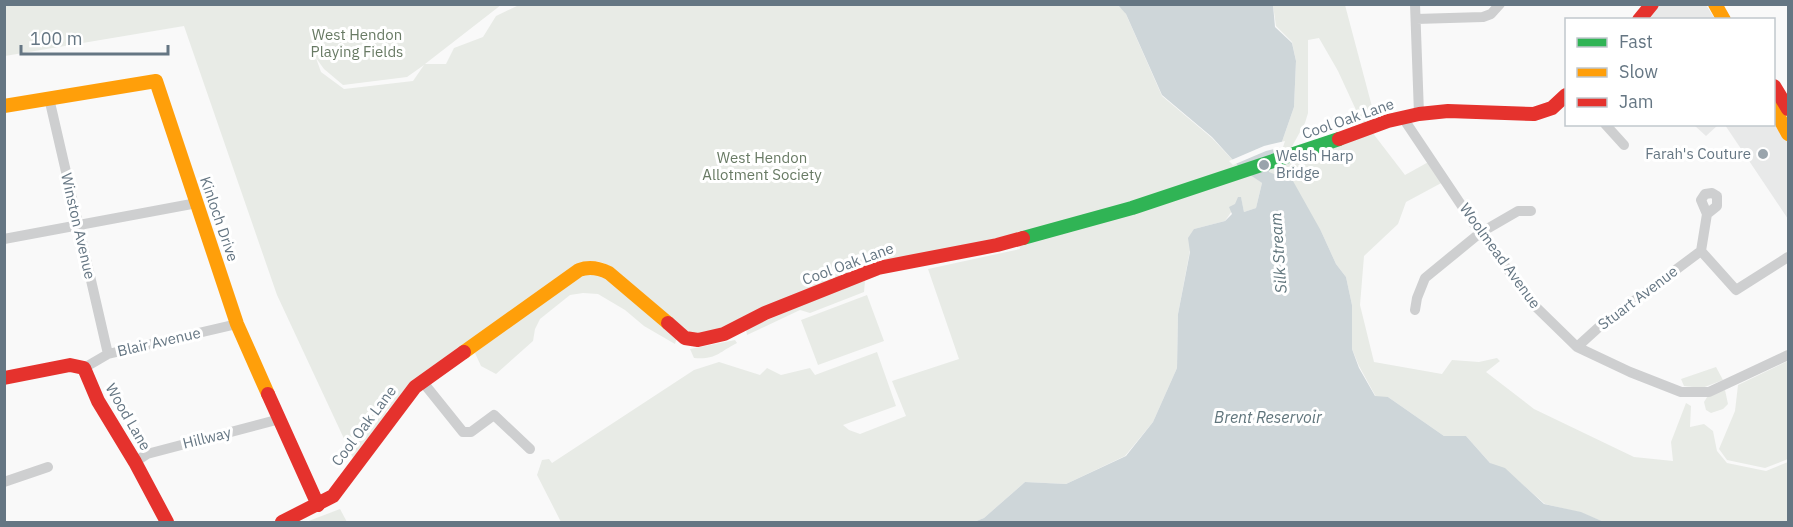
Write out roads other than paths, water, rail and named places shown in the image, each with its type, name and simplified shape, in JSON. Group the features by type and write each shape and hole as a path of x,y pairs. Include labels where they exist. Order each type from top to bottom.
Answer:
{"street":[{"path":"1415,4 1419,114"},
{"path":"1416,19 1483,17 1491,14 1500,4"},
{"path":"1641,18 1652,4"},
{"path":"1715,4 1723,18"},
{"name":"Kinloch Drive","path":"4,106 156,81 237,324 318,505"},
{"path":"1775,89 1788,109"},
{"name":"Cool Oak Lane","path":"282,522 333,496 409,393 422,381 579,270 587,267 601,268 609,273 685,338 698,340 724,334 765,313 878,268 998,245 1131,208 1403,117 1448,111 1534,114 1552,108 1565,96"},
{"name":"Winston Avenue","path":"49,99 108,354"},
{"path":"1775,111 1788,134"},
{"name":"Woolmead Avenue","path":"1403,117 1480,233 1536,307 1577,347 1630,372 1681,392 1709,392 1788,355"},
{"path":"1607,126 1624,145"},
{"path":"4,239 197,203"},
{"path":"1415,310 1425,278 1480,233 1518,211 1531,211"},
{"path":"1707,214 1701,251 1736,290 1788,258"},
{"name":"Stuart Avenue","path":"1577,347 1599,327 1701,251"},
{"name":"Blair Avenue","path":"84,368 108,354 237,324"},
{"path":"4,378 70,365 84,368"},
{"name":"Wood Lane","path":"84,368 98,401 135,462 167,522"},
{"path":"422,381 463,432 471,432 494,415 530,449"},
{"name":"Hillway","path":"135,462 147,454 280,419"},
{"path":"4,482 48,467"}],"water":[{"name":"Brent Reservoir","path":"1117,4 1273,5 1275,27 1292,43 1296,61 1294,107 1269,172 1293,181 1321,231 1336,264 1346,277 1352,305 1352,349 1359,368 1375,396 1388,397 1444,436 1466,436 1490,463 1505,468 1544,504 1581,512 1604,522 974,522 984,518 1025,482 1066,484 1126,456 1153,422 1177,368 1178,314 1190,252 1188,238 1194,229 1225,221 1232,214 1229,207 1235,204 1238,197 1241,197 1244,212 1256,208 1262,183 1241,169 1212,137 1162,95 1126,14"}],"place":[{"name":"Farah's Couture","path":"1763,154"},
{"name":"Welsh Harp Bridge","path":"1264,165"}],"park label":[{"name":"West Hendon Playing Fields","path":"357,44"},
{"name":"West Hendon Allotment Society","path":"762,166"}],"water label":[{"name":"Silk Stream","path":"1278,253"}]}
